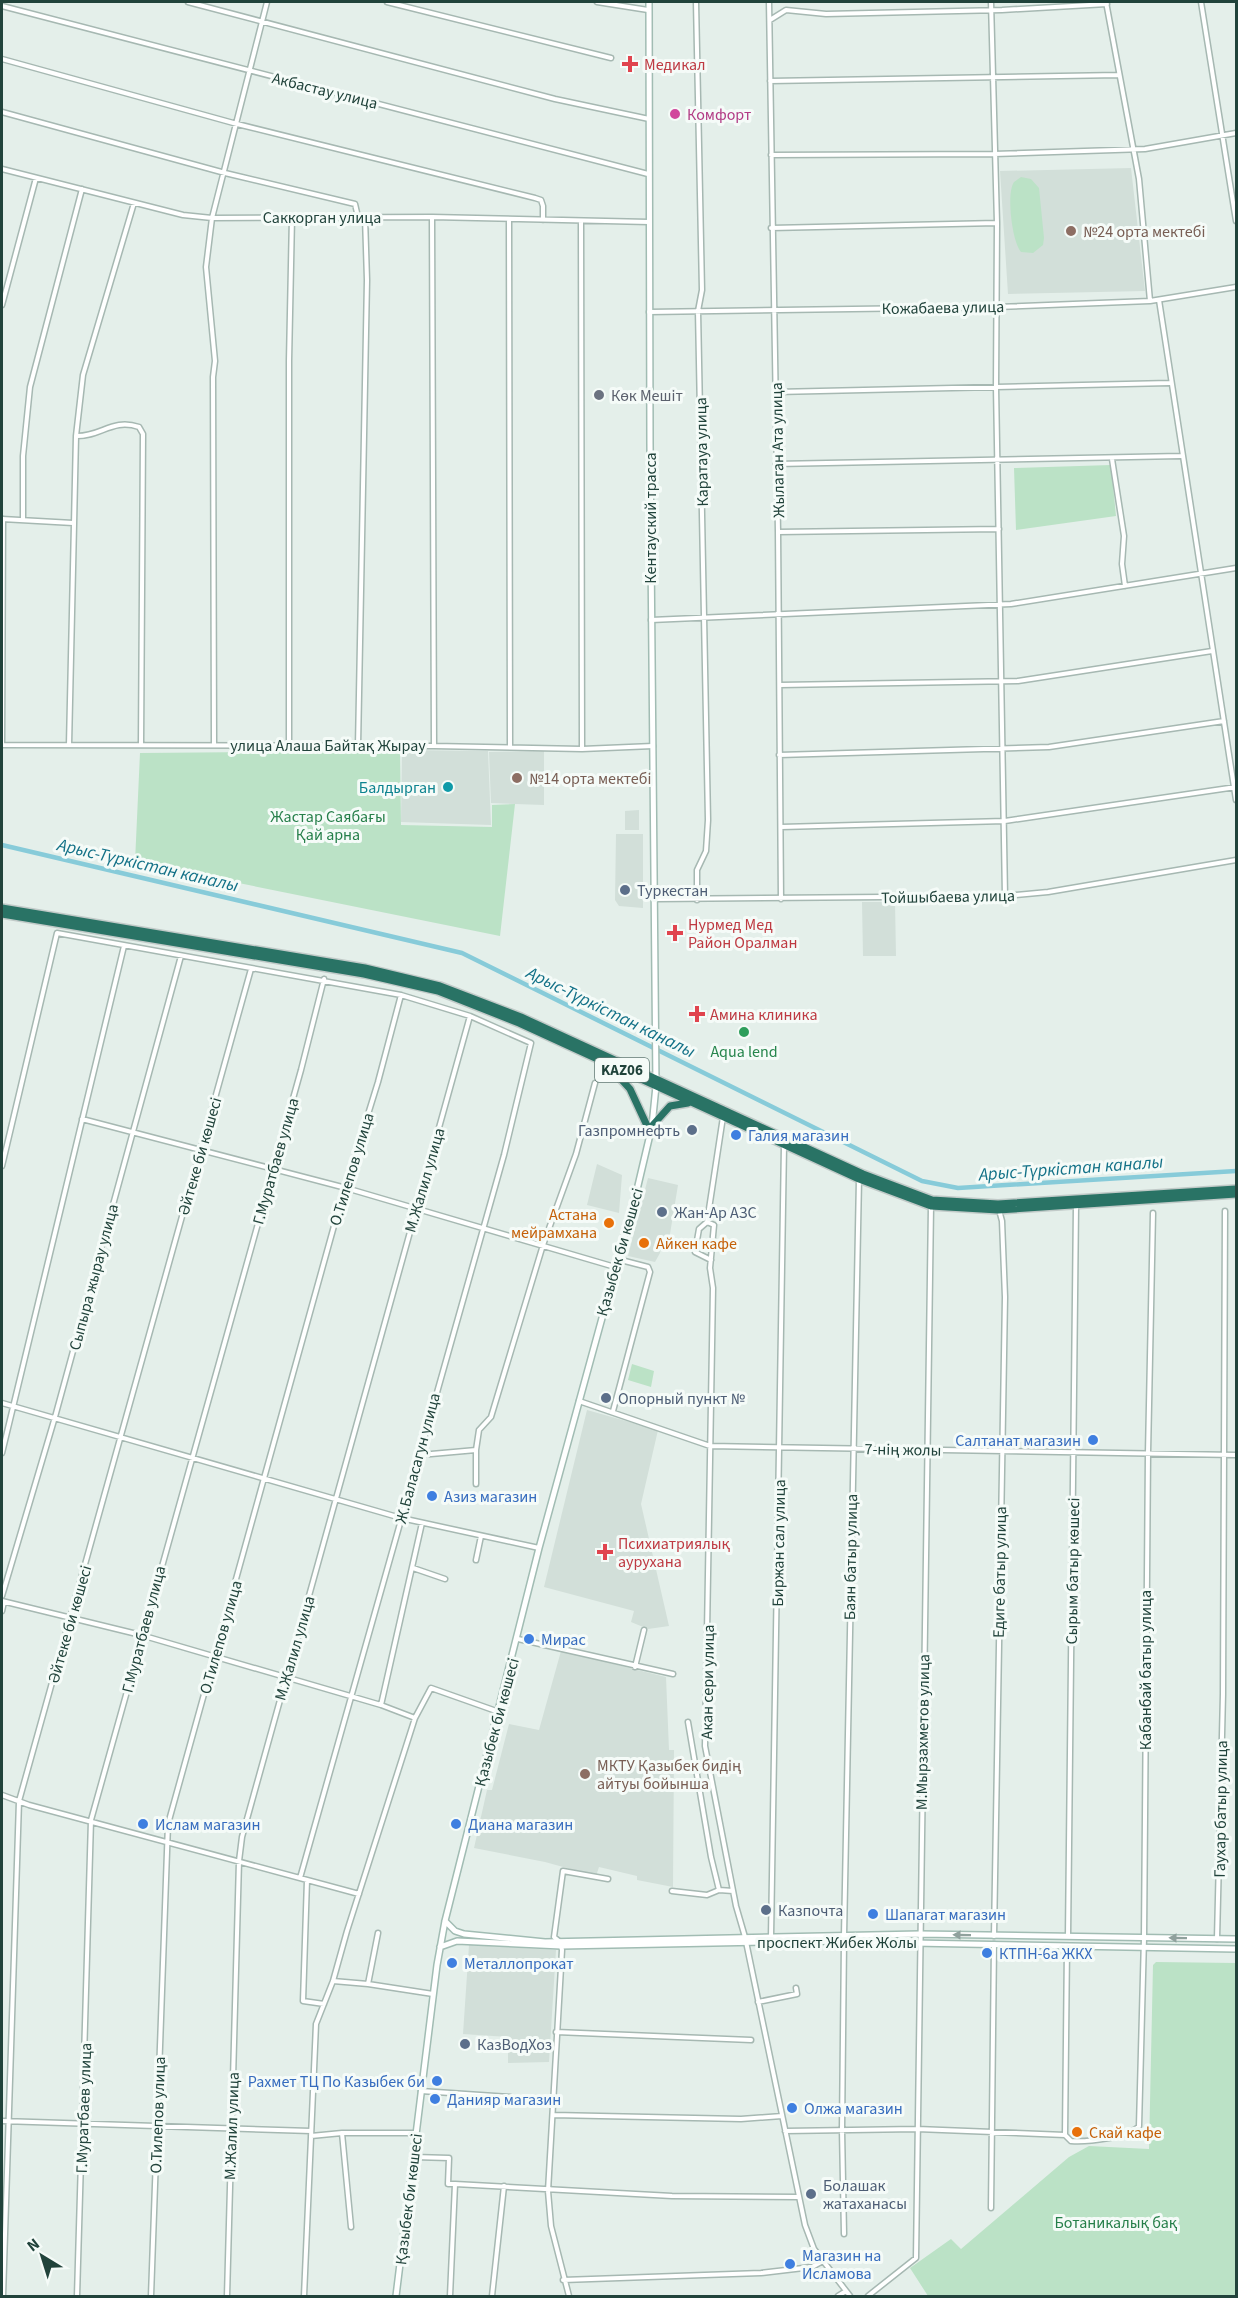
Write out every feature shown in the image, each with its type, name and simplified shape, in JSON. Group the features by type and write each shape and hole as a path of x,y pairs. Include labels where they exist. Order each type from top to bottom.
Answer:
{"highway":[{"name":"KАZ06","path":"2,908 107,924 411,978 475,998 656,1083 863,1174 932,1200 998,1204 1236,1189"},
{"name":"KАZ06","path":"2,914 83,925 410,983 473,1003 656,1083 690,1103 859,1179 931,1206 998,1210 1236,1194"},
{"path":"606,1063 630,1089 651,1128 670,1106 690,1103"}],"main road":[{"name":"Кентауский трасса","path":"649,2 651,620 657,1060"},
{"name":"Қазыбек би көшесі","path":"396,2296 433,1994 445,1921 518,1639 539,1548 636,1194 651,1128 657,1060"},
{"name":"проспект Жибек Жолы","path":"445,1921 464,1934 561,1944"},
{"name":"проспект Жибек Жолы","path":"844,1939 920,1934 1236,1939"},
{"name":"проспект Жибек Жолы","path":"440,1947 457,1941 561,1944 844,1939 920,1943 1236,1948"}],"street":[{"path":"188,2 555,99 649,119"},
{"path":"214,745 213,377 215,361 206,267 212,218 267,2"},
{"path":"387,2 611,58"},
{"path":"597,2 648,10"},
{"name":"Каратауа улица","path":"696,2 702,290 698,311 708,820 706,851 697,870 697,900"},
{"name":"Жылаган Ата улица","path":"769,2 771,228 778,532 781,899"},
{"path":"991,2 991,77 997,223 996,387 1005,896"},
{"path":"1202,2 1236,221"},
{"path":"769,20 778,12 786,10 826,14 991,10 1107,3 1139,179 1150,301"},
{"name":"Акбастау улица","path":"2,6 648,174"},
{"path":"2,59 237,124 535,198 541,200 543,220"},
{"path":"770,81 1119,75"},
{"path":"2,112 225,173 355,204 358,217"},
{"path":"771,155 994,154 1132,150 1236,133"},
{"name":"Саккорган улица","path":"2,169 183,215 212,218 365,217 649,222"},
{"path":"2,305 36,177"},
{"path":"23,520 23,456 30,387 82,189"},
{"path":"69,745 76,436 82,375 134,203"},
{"path":"289,745 289,361 292,217"},
{"path":"358,746 367,280 365,217"},
{"path":"432,218 434,746"},
{"path":"509,220 510,746"},
{"path":"581,222 582,749"},
{"path":"771,228 997,223"},
{"name":"Кожабаева улица","path":"649,312 996,307 1150,301 1236,287"},
{"path":"1159,300 1181,456 1236,787 1236,800"},
{"path":"776,392 1170,383"},
{"path":"76,436 88,437 109,426 126,423 139,427 143,434 141,745"},
{"path":"776,464 1181,456"},
{"path":"1112,459 1124,536 1122,564 1125,586"},
{"path":"2,745 2,519 73,524"},
{"path":"778,532 999,529"},
{"path":"651,620 1001,604 1236,568"},
{"path":"780,685 1001,682 1212,651"},
{"path":"779,755 1049,747 1224,721"},
{"name":"улица Алаша Байтақ Жырау","path":"2,745 510,746 582,749 653,746"},
{"path":"781,827 1005,820 1236,787"},
{"name":"Тойшыбаева улица","path":"656,899 1005,896 1048,892 1236,860"},
{"path":"2,1166 57,933 251,969 324,979 401,995 470,1016"},
{"path":"2,1453 124,946"},
{"name":"Сыпыра жырау улица","path":"2,1596 55,1417 181,956"},
{"name":"Әйтеке би көшесі","path":"3,2296 19,1802 251,969"},
{"name":"Г.Муратбаев улица","path":"76,2296 91,1820 324,979"},
{"name":"О.Тилепов улица","path":"151,2296 166,1841 263,1480 401,995"},
{"name":"Ж.Баласагун улица","path":"300,1878 420,1455 532,1045 528,1040 470,1016"},
{"name":"М.Жалил улица","path":"227,2296 239,1861 242,1837 470,1016"},
{"path":"476,1484 476,1450 479,1430 491,1417 543,1245 576,1154 595,1083"},
{"name":"Акан сери улица","path":"711,1260 695,1252 699,1229 707,1222 723,1117"},
{"path":"82,1119 345,1188 615,1267"},
{"name":"Биржан сал улица","path":"771,1939 784,1145"},
{"name":"Баян батыр улица","path":"844,2234 842,2130 844,1939 851,1448 859,1179"},
{"name":"Сырым батыр көшесі","path":"1068,1937 1076,1204"},
{"name":"М.Мырзахметов улица","path":"868,2296 916,2258 931,1206"},
{"name":"Едиге батыр улица","path":"994,1936 1000,1450 1005,1297 1002,1221 998,1210"},
{"name":"Гаухар батыр улица","path":"1217,1939 1223,1694 1222,1454 1225,1211"},
{"name":"Кабанбай батыр улица","path":"1065,2135 1071,2141 1087,2142 1131,2132 1139,2126 1144,1947 1148,1454 1153,1213"},
{"name":"Акан сери улица","path":"707,1222 714,1225 711,1260 713,1288 705,1746 733,1891 808,2237 850,2296"},
{"path":"613,1412 650,1272 648,1267 617,1259"},
{"name":"7-нің жолы","path":"578,1401 710,1446 1236,1455"},
{"path":"2,1403 401,1518 539,1548"},
{"path":"420,1455 476,1450"},
{"path":"381,1705 422,1523"},
{"path":"476,1560 481,1536"},
{"path":"413,1568 445,1579"},
{"path":"2,1611 3,1602 141,1635 351,1695 415,1718"},
{"path":"635,1667 644,1630"},
{"path":"518,1639 673,1674"},
{"path":"304,2296 316,2024 333,1981 415,1718 431,1688 499,1712"},
{"path":"688,1722 711,1857 719,1890"},
{"path":"2,1795 19,1802 359,1894"},
{"path":"569,2296 563,2280 551,2226 548,2191 561,1944 554,1937 563,1870 608,1879"},
{"path":"307,1880 303,2001 324,2004"},
{"path":"672,1891 707,1896 719,1890 733,1891"},
{"path":"368,1984 378,1932"},
{"path":"991,2208 994,1944"},
{"path":"785,2132 917,2129 1065,2135 1067,1946"},
{"path":"333,1981 433,1994"},
{"path":"758,2002 797,1994 796,1988"},
{"path":"556,2032 751,2040"},
{"path":"421,2091 510,2097"},
{"path":"553,2115 741,2119 782,2116"},
{"path":"2,2121 157,2127 231,2127 311,2134 416,2133"},
{"path":"342,2133 351,2226"},
{"path":"414,2157 449,2158 448,2184 504,2186 548,2191 799,2197"},
{"path":"450,2296 455,2184"},
{"path":"492,2296 504,2186"},
{"path":"563,2280 761,2273 812,2267 823,2261"},
{"path":"837,2296 846,2291"}],"shaded area":[{"name":"№24 орта мектебі","path":"1131,168 1145,291 1008,294 1000,171"},
{"path":"402,750 488,751 491,825 401,822"},
{"name":"№14 орта мектебі","path":"544,751 544,805 491,803 489,752"},
{"path":"639,810 639,830 625,830 625,811"},
{"path":"616,834 643,834 643,908 619,906 615,900"},
{"path":"862,902 895,902 896,956 863,956"},
{"path":"597,1164 622,1175 619,1213 587,1205"},
{"path":"648,1178 678,1185 669,1240 662,1240 660,1253 655,1262 628,1256"},
{"path":"587,1410 658,1430 641,1504 669,1626 648,1629 631,1622 634,1611 544,1587"},
{"name":"МКТУ Қазыбек бидің айтуы бойынша","path":"561,1651 666,1677 669,1750 674,1750 673,1887 637,1880 637,1876 599,1867 596,1876 545,1862 474,1848 487,1790 492,1790 509,1724 539,1730"},
{"path":"469,1945 556,1950 549,2062 508,2063 508,2037 463,2034"}],"green space":[{"path":"1021,177 1031,179 1039,188 1044,238 1043,245 1033,253 1021,252 1013,228 1010,196 1014,182"},
{"path":"1111,465 1116,516 1016,530 1014,468"},
{"name":"Жастар Саябағы Қай арна","path":"400,751 401,825 492,827 492,805 515,804 500,936 135,862 140,753"},
{"path":"632,1364 654,1371 651,1387 628,1380"},
{"name":"Ботаникалық бақ","path":"1156,1962 1236,1963 1236,2296 928,2296 910,2268 951,2239 961,2249 1069,2157 1089,2146 1149,2149 1153,1965"}],"waterway":[{"name":"Арыс-Түркістан каналы","path":"2,845 462,953 922,1181 958,1188 1236,1171"}],"place":[{"name":"Медикал","path":"630,64"},
{"name":"Комфорт","path":"675,114"},
{"name":"№24 орта мектебі","path":"1071,231"},
{"name":"Көк Мешіт","path":"599,395"},
{"name":"№14 орта мектебі","path":"517,778"},
{"name":"Балдырган","path":"448,787"},
{"name":"Туркестан","path":"625,890"},
{"name":"Нурмед Мед Район Оралман","path":"675,933"},
{"name":"Амина клиника","path":"697,1014"},
{"name":"Aqua lend","path":"744,1032"},
{"name":"Газпромнефть","path":"692,1130"},
{"name":"Галия магазин","path":"736,1135"},
{"name":"Жан-Ар АЗС","path":"662,1212"},
{"name":"Астана мейрамхана","path":"609,1223"},
{"name":"Айкен кафе","path":"644,1243"},
{"name":"Опорный пункт №","path":"606,1398"},
{"name":"Салтанат магазин","path":"1093,1440"},
{"name":"Азиз магазин","path":"432,1496"},
{"name":"Психиатриялық аурухана","path":"605,1552"},
{"name":"Мирас","path":"529,1639"},
{"name":"МКТУ Қазыбек бидің айтуы бойынша","path":"585,1774"},
{"name":"Ислам магазин","path":"143,1824"},
{"name":"Диана магазин","path":"456,1824"},
{"name":"Казпочта","path":"766,1910"},
{"name":"Шапагат магазин","path":"873,1914"},
{"name":"КТПН-6а ЖКХ","path":"987,1953"},
{"name":"Металлопрокат","path":"452,1963"},
{"name":"КазВодХоз","path":"465,2044"},
{"name":"Рахмет ТЦ По Казыбек би","path":"437,2081"},
{"name":"Данияр магазин","path":"435,2099"},
{"name":"Олжа магазин","path":"792,2108"},
{"name":"Скай кафе","path":"1077,2132"},
{"name":"Болашак жатаханасы","path":"811,2194"},
{"name":"Магазин на Исламова","path":"790,2264"}]}
